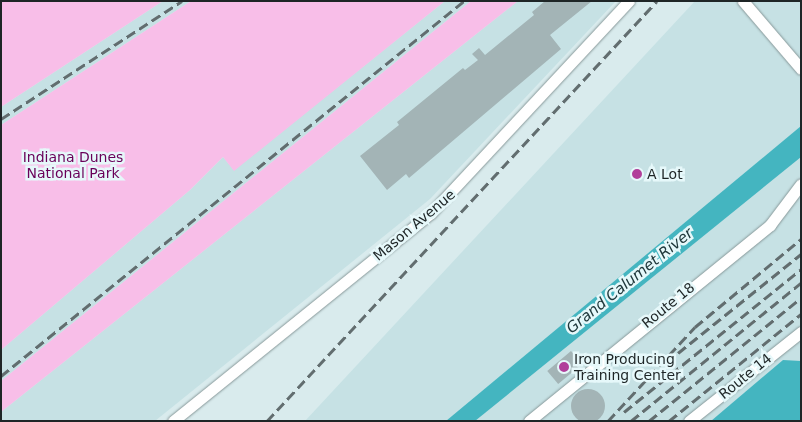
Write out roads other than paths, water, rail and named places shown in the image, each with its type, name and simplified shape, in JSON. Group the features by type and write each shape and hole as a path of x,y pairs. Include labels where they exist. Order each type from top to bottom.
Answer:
{"street":[{"name":"Mason Avenue","path":"173,421 431,213 628,1"},
{"path":"743,1 799,67"},
{"name":"Route 18","path":"528,421 770,225 801,184"},
{"name":"Route 14","path":"689,421 801,332"}],"water":[{"name":"Grand Calumet River","path":"801,126 801,157 475,421 446,421"},
{"path":"783,360 801,361 801,421 711,421"}],"railway":[{"path":"1,119 182,1"},
{"path":"1,376 464,1"},
{"path":"267,421 657,1"},
{"path":"608,421 695,327 801,239"},
{"path":"678,353 801,254"},
{"path":"624,412 801,269"},
{"path":"631,421 801,283"},
{"path":"649,421 801,298"},
{"path":"669,421 801,314"}],"place":[{"name":"A Lot","path":"637,174"},
{"name":"Iron Producing Training Center","path":"564,367"}],"park label":[{"name":"Indiana Dunes National Park","path":"73,166"}]}
